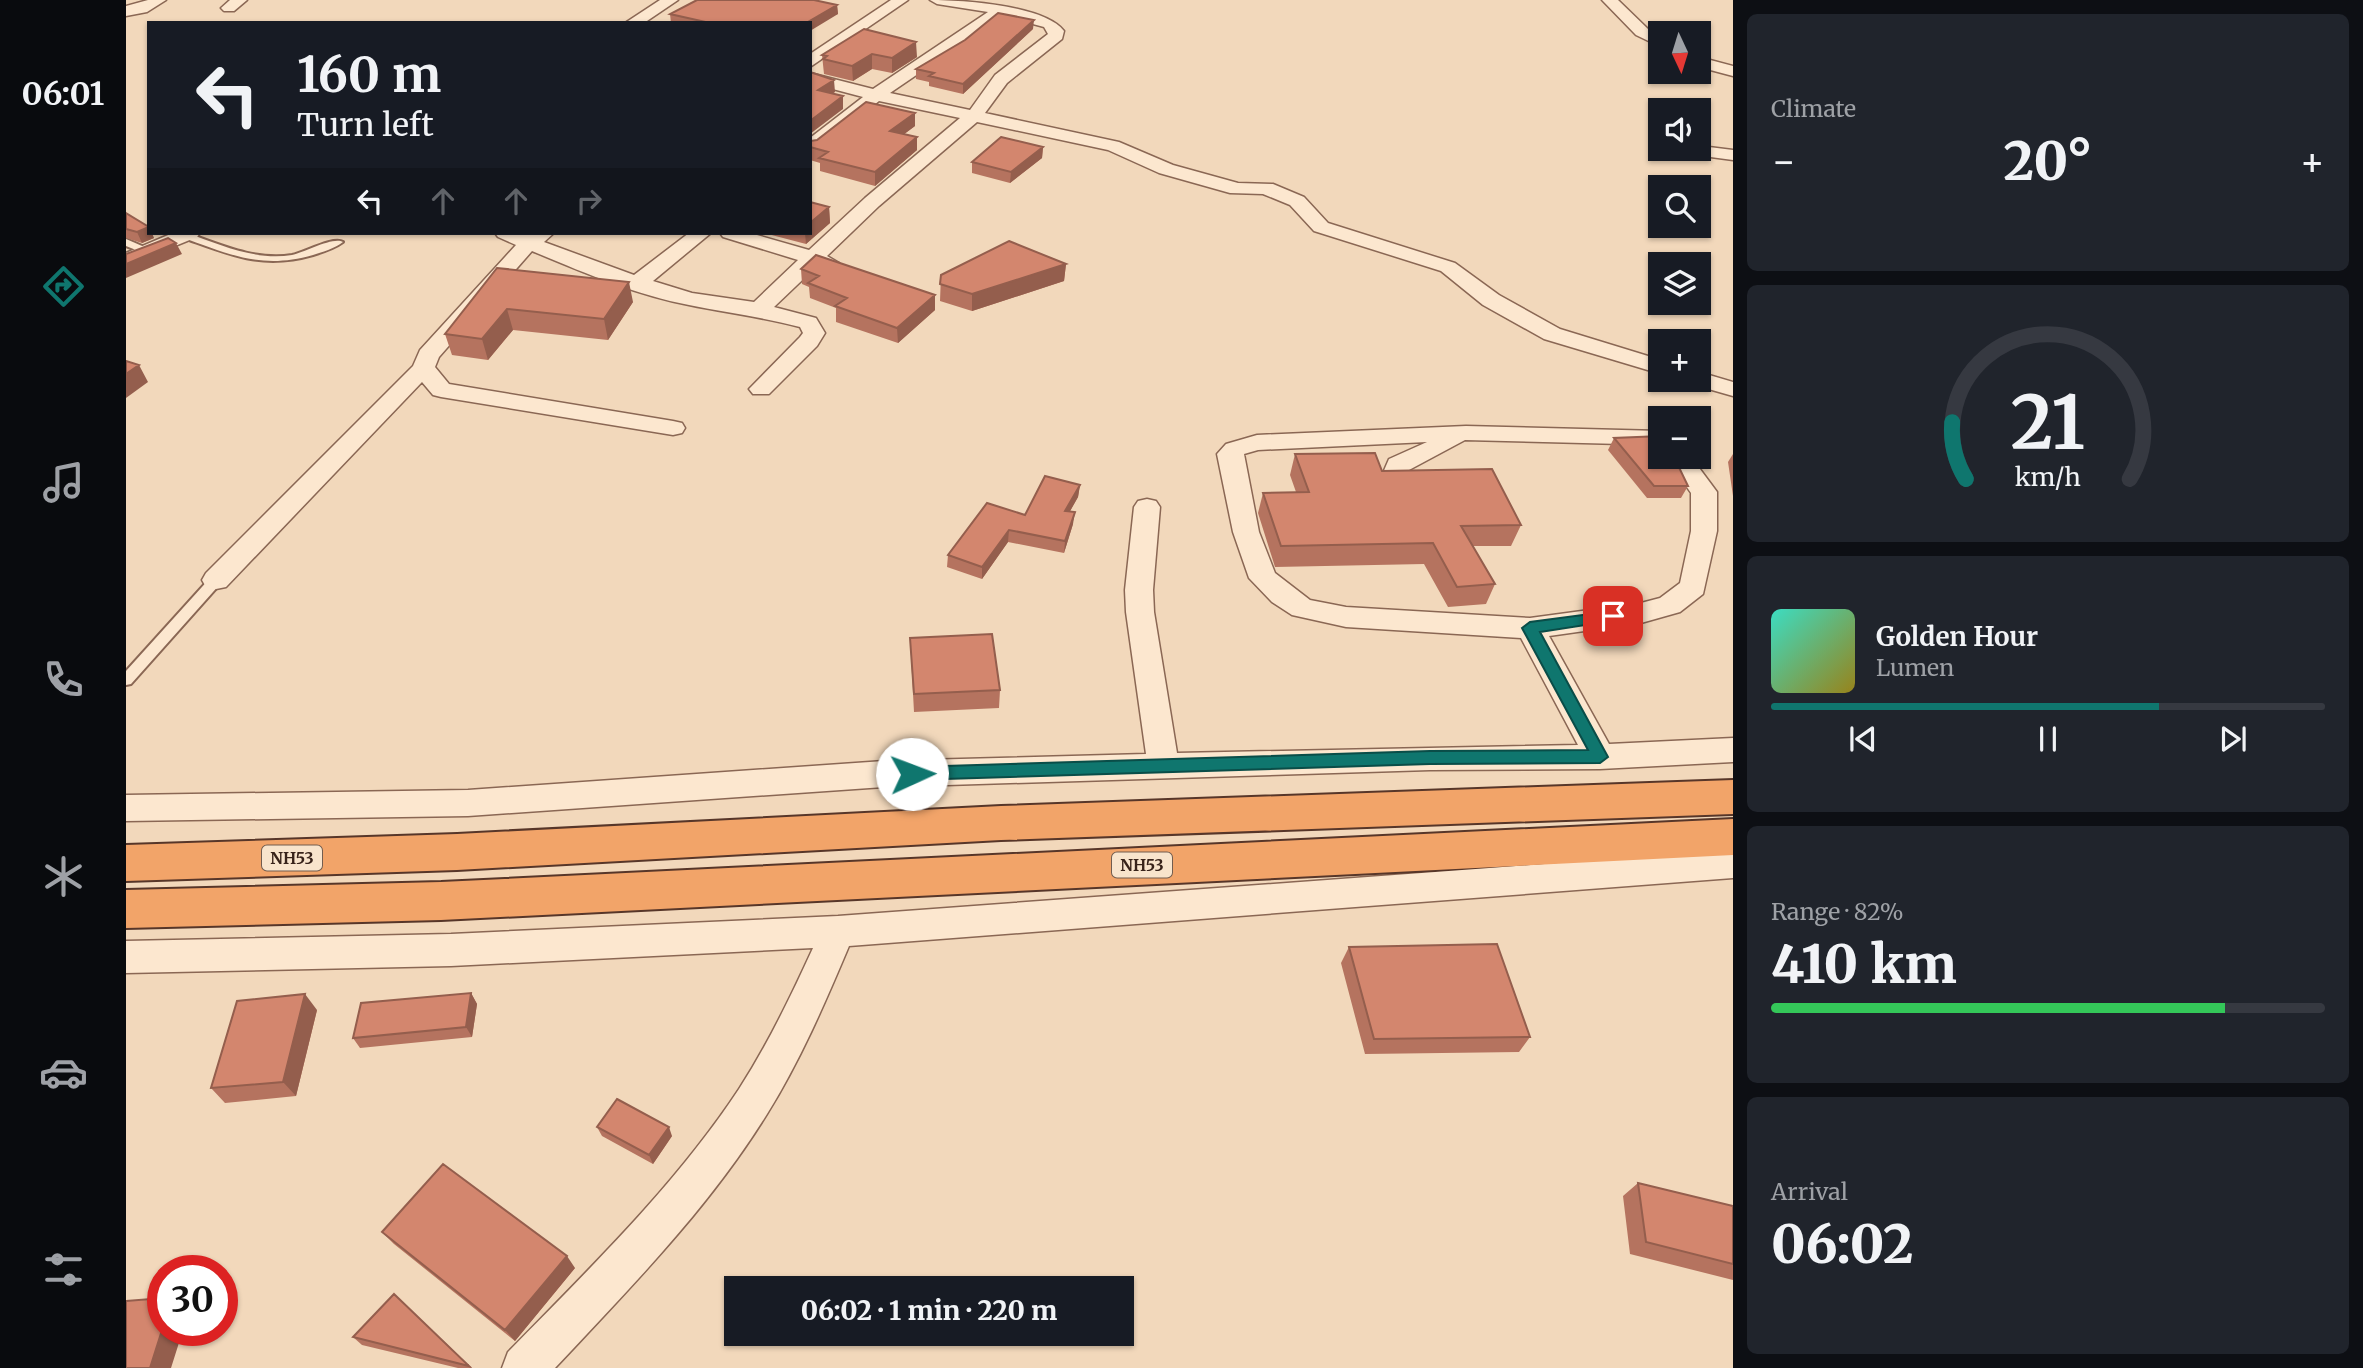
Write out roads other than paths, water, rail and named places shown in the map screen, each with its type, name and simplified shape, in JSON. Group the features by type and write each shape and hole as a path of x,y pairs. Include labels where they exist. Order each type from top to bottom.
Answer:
{"highway":[{"name":"NH53","path":"126,863 457,852 1001,823 1733,797"},
{"name":"NH53","path":"126,909 441,901 551,894 1731,863"}],"street":[{"path":"126,10 142,9 159,0"},
{"path":"636,21 670,0"},
{"path":"812,61 901,0"},
{"path":"759,309 872,202 975,115 1001,79 1056,36 1056,30 1049,24 1000,11 937,0"},
{"path":"1609,0 1648,35"},
{"path":"812,145 876,95 1000,11"},
{"path":"1712,66 1733,72"},
{"path":"812,79 1113,146 1167,169 1237,189 1266,188 1297,201 1321,227 1448,267 1491,300 1552,334 1648,363"},
{"path":"1711,152 1733,155"},
{"path":"126,260 185,235"},
{"path":"638,282 698,235"},
{"path":"737,235 852,270"},
{"path":"216,580 423,368 428,355 537,237 586,266 689,299 759,309 808,323 814,333 761,389"},
{"path":"423,368 441,390 673,428"},
{"path":"1711,383 1733,389"},
{"path":"1648,438 1466,433 1257,443 1235,449 1229,454 1245,532 1263,578 1302,608 1346,617 1530,628 1640,613 1670,606 1693,587 1704,531 1703,492 1687,469"},
{"path":"1392,482 1398,465 1466,433"},
{"path":"1147,507 1139,590 1140,612 1163,766"},
{"path":"1530,628 1600,757"},
{"path":"126,808 468,803 884,774 1600,757 1733,750"},
{"path":"126,957 451,950 838,931 1731,863"},
{"path":"524,1368 665,1220 739,1123 785,1046 838,931"}],"lane":[{"path":"190,235 269,261 304,257 338,242"},
{"path":"126,242 146,251"},
{"path":"126,680 216,580"}]}
